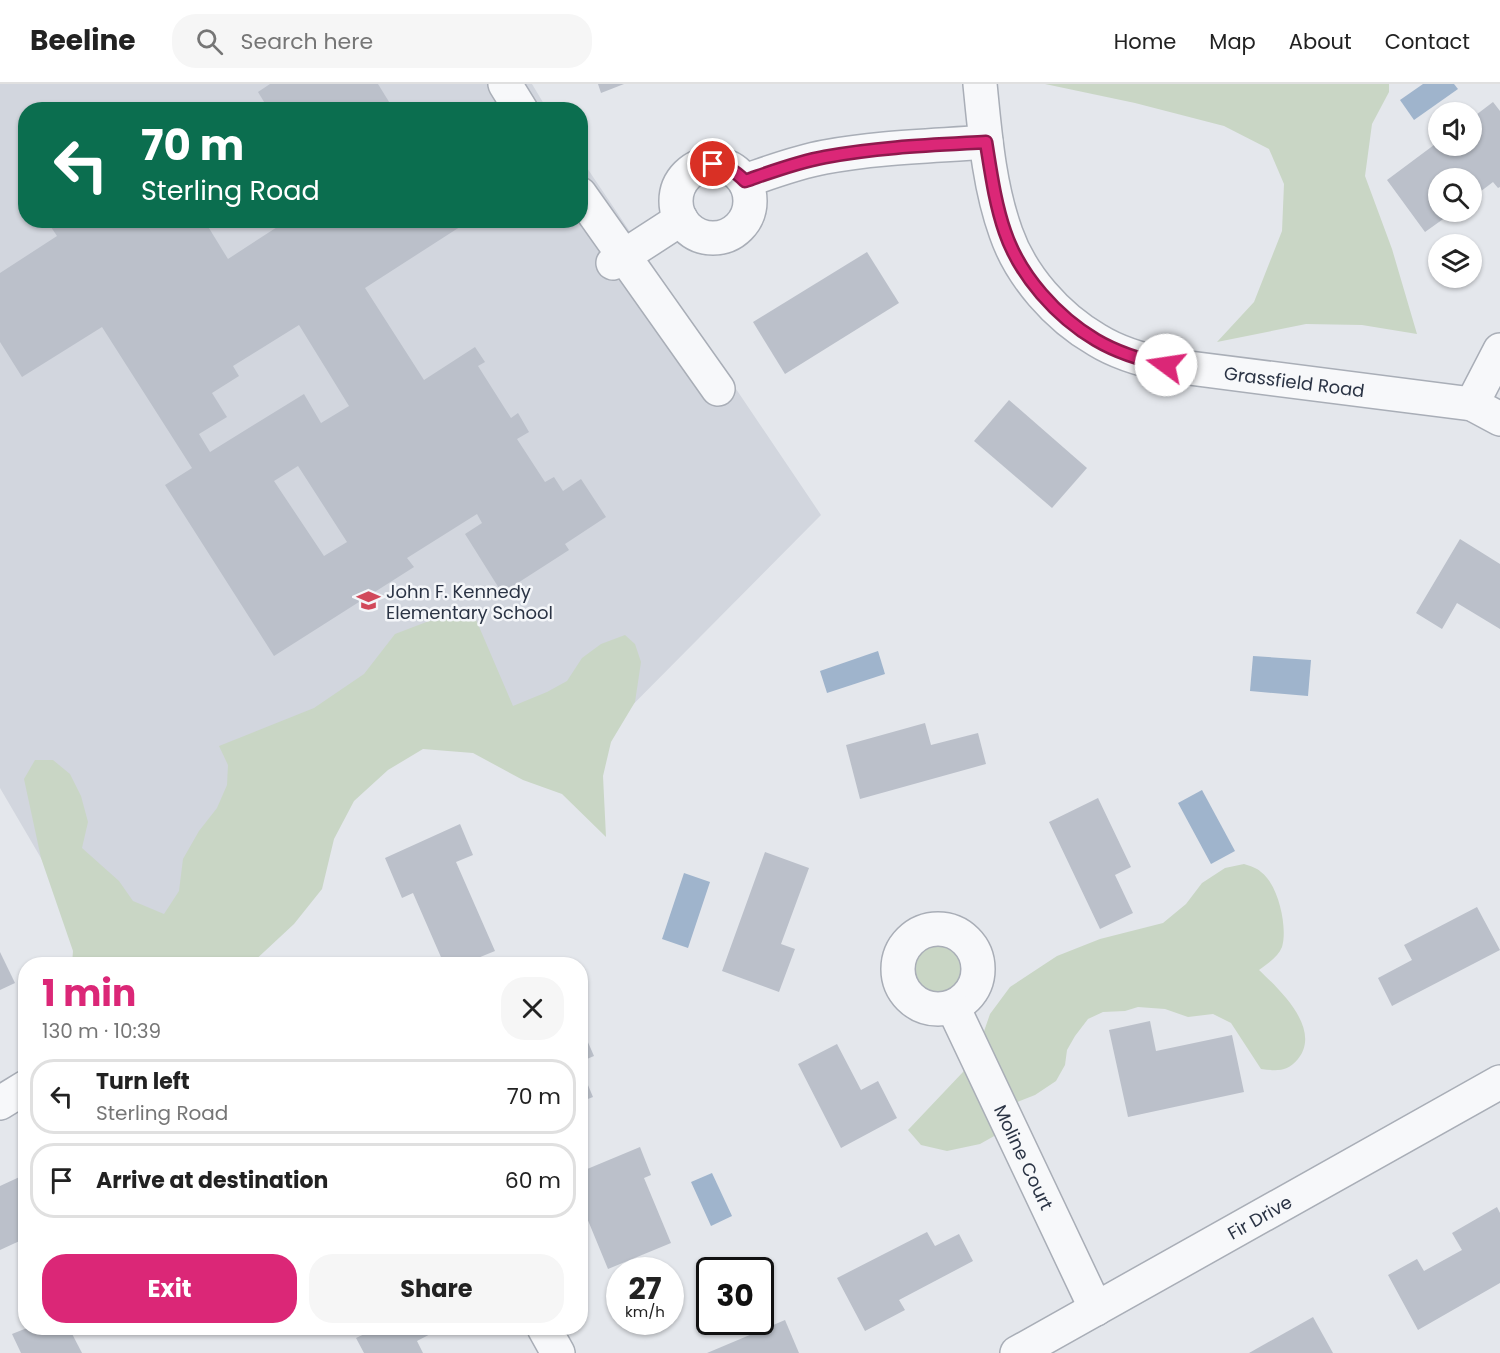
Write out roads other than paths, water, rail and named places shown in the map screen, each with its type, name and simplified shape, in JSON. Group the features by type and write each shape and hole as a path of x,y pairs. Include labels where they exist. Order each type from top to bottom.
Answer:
{"street":[{"path":"505,84 516,102"},
{"name":"Grassfield Road","path":"980,84 986,142 995,195 1006,235 1023,269 1041,293 1096,340 1124,353 1166,365 1486,411"},
{"path":"745,181 781,168 825,157 889,149 986,142"},
{"path":"713,164 725,166 745,181 750,204 748,215 732,233 710,238 698,235 681,219 677,207 677,194 681,182 689,172 700,166 713,164"},
{"path":"588,208 618,259 718,389"},
{"path":"618,259 681,219"},
{"path":"1486,411 1500,350"},
{"name":"Moline Court","path":"953,1007 1096,1309"},
{"name":"Fir Drive","path":"1017,1353 1500,1082"},
{"path":"0,1103 18,1092"},
{"path":"548,1335 558,1353"}],"water":[{"path":"1423,84 1454,84 1458,89 1440,102 1428,102 1428,110 1414,120 1400,100"},
{"path":"878,651 885,674 827,693 820,671"},
{"path":"1253,656 1311,660 1308,696 1250,691"},
{"path":"1202,790 1235,851 1211,864 1178,803"},
{"path":"684,873 710,882 688,948 662,939"},
{"path":"712,1173 732,1216 711,1226 691,1182"}],"place":[{"name":"John F. Kennedy Elementary School","path":"368,601"}]}
